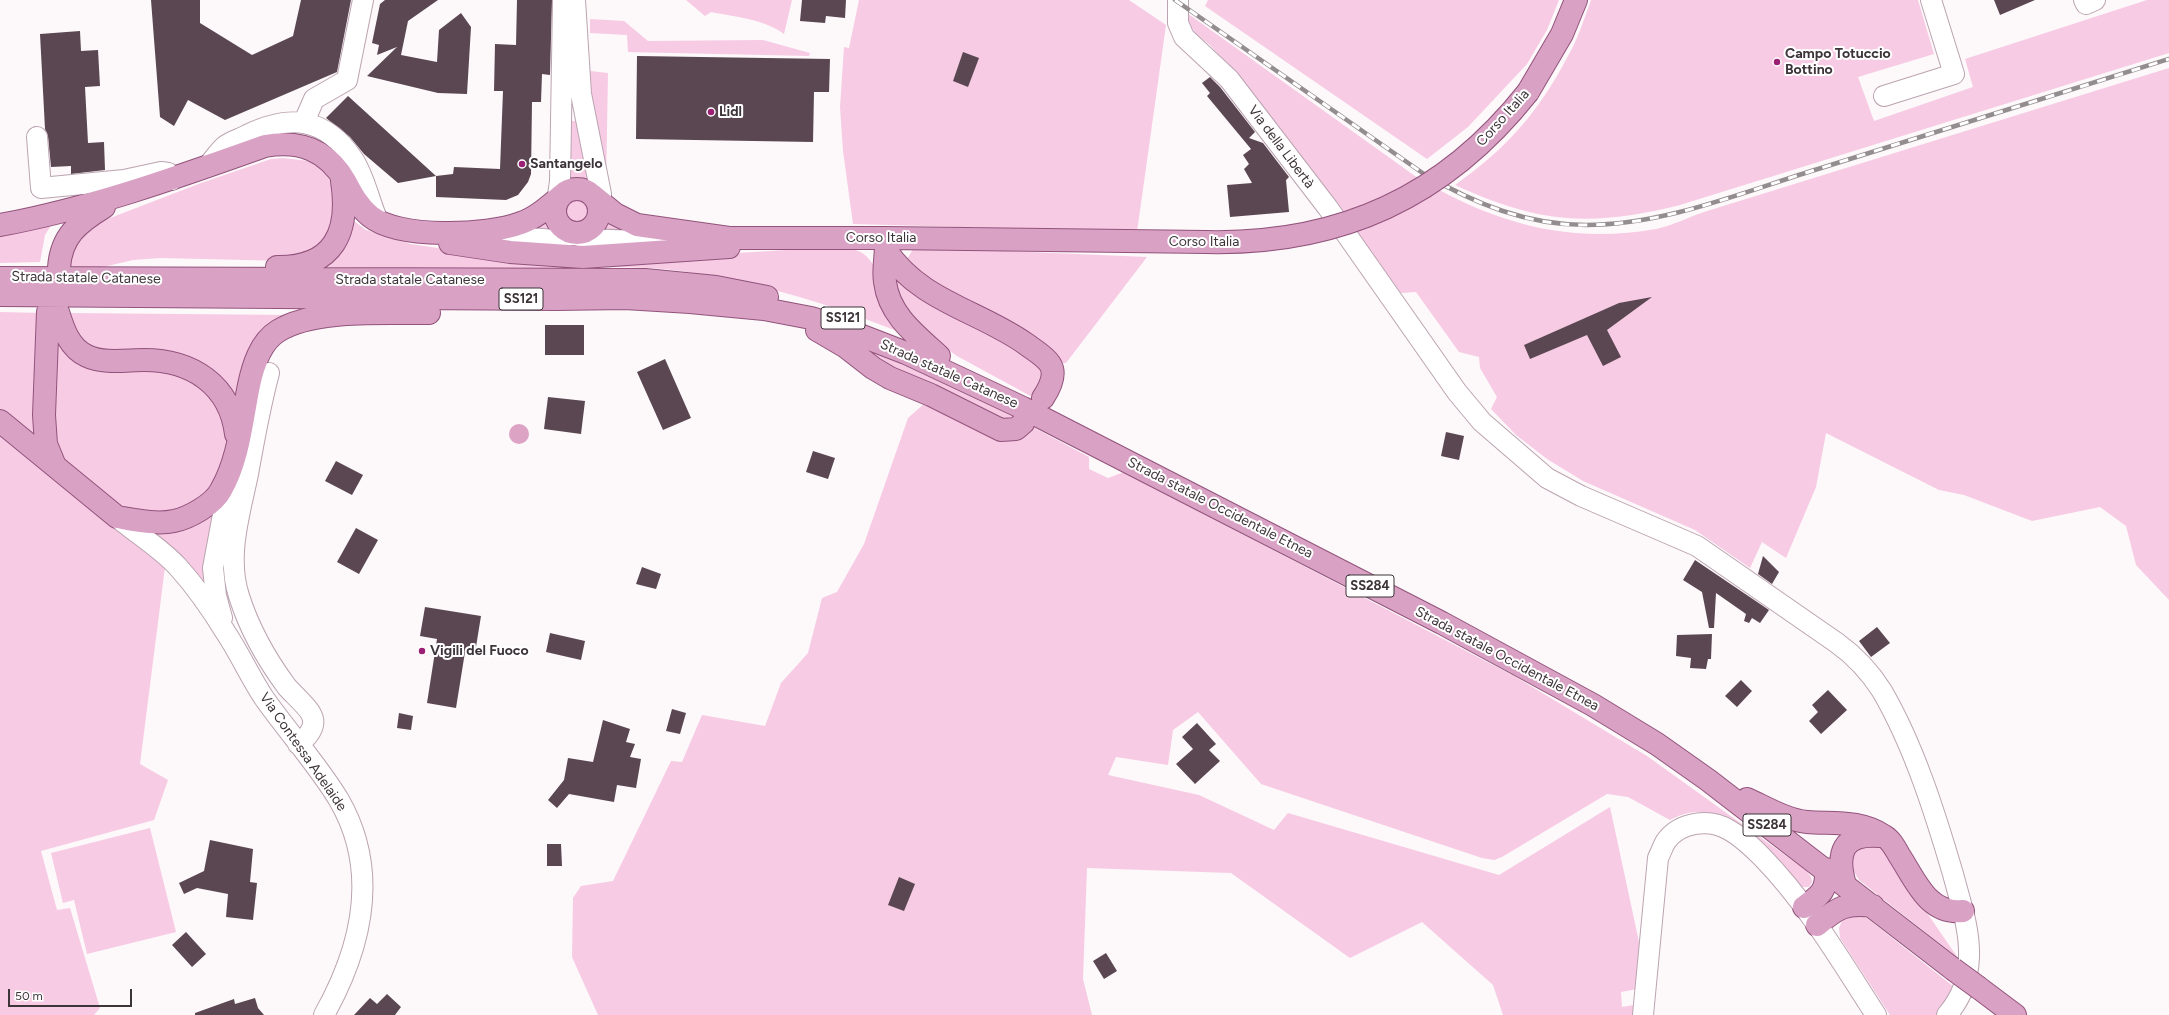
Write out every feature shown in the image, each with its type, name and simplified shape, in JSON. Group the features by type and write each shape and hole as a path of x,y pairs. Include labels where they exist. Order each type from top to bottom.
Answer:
{"main road":[{"name":"Corso Italia","path":"597,203 637,225 729,238 815,238 886,244 1235,243 1291,238 1340,226 1373,214 1423,188 1470,154 1510,114 1528,92 1562,34 1576,0"},
{"path":"0,225 75,209 120,197 266,146 292,144 318,151 336,167 357,202 370,216 383,223 426,240 510,252 583,257 704,249 815,238"},
{"path":"98,279 135,266 290,267 314,261 323,256 334,244 343,226 345,200 342,176"},
{"path":"383,223 425,231 468,234 504,228 532,218 558,200 568,191 576,190 585,191 597,203 598,220 593,227 586,232 573,234 562,227 557,220 555,212 558,200"},
{"path":"75,209 60,230 53,248 54,268 63,246 71,233 81,222 120,197"},
{"path":"886,244 885,282 891,304 902,322 939,356"},
{"path":"886,244 899,269 911,280 938,298 1007,330 1050,364 1052,376 1050,386 1043,398"},
{"name":"Strada statale Catanese","path":"0,278 645,280 680,282 716,287 776,299 826,312 908,342 939,356 1023,415"},
{"name":"Strada statale Catanese","path":"0,295 556,299 625,298 764,309 824,322 906,353 1023,415"},
{"path":"625,298 664,306 768,317 810,326 824,333 890,378 931,395 1001,430 1016,429 1023,415"},
{"path":"0,421 117,517 141,521 173,521 190,516 202,508 221,491 232,465 252,370 259,352 268,339 277,331 295,323 325,316 476,311 556,299"},
{"path":"54,466 46,444 44,415 53,312 72,345 87,356 103,360 159,360 180,364 199,373 215,386 228,404 235,424 237,442"},
{"name":"Strada statale Occidentale Etnea","path":"1023,415 1521,664 1657,744 1708,780 1826,869 1953,969 2015,1015"},
{"path":"1708,780 1788,817 1806,822 1842,823 1866,827 1885,836 1922,891 1934,904 1943,910 1963,911"},
{"path":"1845,885 1840,868 1840,856 1846,844 1854,838 1866,835 1885,836"},
{"path":"1804,907 1822,892 1826,884 1826,869"},
{"path":"1817,925 1843,906 1855,903 1873,906"}],"street":[{"path":"304,122 314,99 347,80 363,0"},
{"path":"558,200 560,181 563,0"},
{"path":"575,0 581,94 597,203"},
{"name":"Via della Libertà","path":"1178,0 1178,23 1184,37 1229,79 1328,208 1457,392 1482,422 1547,478 1581,496 1697,546 1854,655 1881,690 1903,731 1942,840 1963,911 1968,944 1967,974 1964,989 1955,1005 1947,1015"},
{"path":"1884,96 1954,74 1931,0"},
{"path":"2084,0 2086,4 2095,0"},
{"path":"207,167 226,146 257,131 278,124 304,122 328,133 353,159 383,223"},
{"path":"36,137 41,188 124,180 162,172 168,173 172,180"},
{"path":"468,234 556,240 573,234 604,240 729,238"},
{"path":"269,373 260,407 234,542 233,572 238,596 271,666 296,698 312,714 313,724 309,734 298,744"},
{"path":"226,632 216,596 213,568 232,465"},
{"path":"117,517 177,566 197,590 226,632"},
{"name":"Via Contessa Adelaide","path":"226,632 263,697 338,800 350,824 358,847 362,867 361,912 357,936 340,986 324,1015"},
{"path":"1643,1015 1658,858 1666,841 1676,831 1690,824 1702,822 1729,829 1746,842 1773,869 1817,925 1876,1015"}],"shaded area":[{"path":"686,0 792,0 784,34 768,25 749,19 711,12 705,16"},
{"path":"859,0 1129,0 1166,25 1137,232 853,224 843,151 840,107 844,47 849,48"},
{"path":"1208,0 1559,0 1547,30 1527,64 1468,127 1427,159 1205,6"},
{"path":"1591,0 1918,0 1934,54 1858,77 1874,121 1973,87 1965,59 2147,0 2169,0 2169,53 1680,205 1648,212 1619,217 1592,219 1566,218 1513,208 1455,185 1474,171 1506,143 1533,112 1557,76 1572,49"},
{"path":"1187,13 1415,176 1443,192 1472,206 1530,226 1591,234 1623,233 1662,228 1704,212 2169,68 2169,600 2136,565 2126,526 2100,507 2032,521 1964,495 1939,490 1826,433 1816,487 1786,558 1762,542 1750,568 1695,530 1583,481 1547,459 1516,435 1491,409 1497,397 1480,368 1479,357 1459,352 1416,292 1401,293 1237,75 1210,45 1196,34 1189,24"},
{"path":"590,19 624,21 648,41 763,40 810,53 809,56 628,52 627,35 590,33"},
{"path":"590,71 608,73 606,187 590,92"},
{"path":"570,121 581,121 592,184 568,182"},
{"path":"283,158 309,161 323,170 332,184 337,216 324,246 290,261 160,258 133,260 99,268 63,268 68,250 92,225 201,183 271,159"},
{"path":"577,200 586,203 589,212 586,221 577,224 568,221 565,212 568,203"},
{"path":"549,214 549,222 557,234 525,231"},
{"path":"606,218 633,233 599,234"},
{"path":"354,221 366,230 411,244 465,252 576,263 835,247 851,249 865,255 876,269 902,333 875,322 793,295 738,281 666,269 619,267 316,267 348,236"},
{"path":"52,224 45,235 40,262 0,263 0,232"},
{"path":"913,249 958,249 1147,257 1066,363 1058,363 928,286 906,261"},
{"path":"894,276 998,331 1047,373 1036,399 957,356 917,328 903,314"},
{"path":"0,312 41,313 39,445 0,413"},
{"path":"67,313 291,315 237,402 223,385 104,353 81,343"},
{"path":"58,338 188,373 220,407 229,441 223,470 205,496 175,513 122,509 62,460 52,429"},
{"path":"843,339 916,364 1020,419 1013,424 913,383"},
{"path":"926,402 1031,426 1089,457 1089,469 1108,478 1124,472 1514,676 1647,756 1806,870 1811,877 1812,882 1809,887 1799,887 1723,817 1709,813 1696,812 1683,814 1670,820 1628,797 1607,794 1502,857 1494,860 1482,858 1261,784 1198,712 1173,730 1168,765 1116,757 1108,775 1199,795 1274,830 1288,813 1499,875 1610,807 1642,956 1637,989 1621,992 1622,1007 1634,1005 1633,1015 1503,1015 1493,985 1422,922 1350,958 1231,873 1087,868 1083,979 1092,1015 598,1015 572,957 573,898 581,886 613,881 671,761 682,762 702,715 765,726 781,683 808,653 822,598 837,592 864,544 908,418"},
{"path":"515,424 523,424 529,430 529,438 523,444 515,444 509,438 509,430"},
{"path":"0,429 165,567 140,764 168,780 154,820 41,851 57,910 70,908 100,1008 94,1015 0,1015"},
{"path":"215,504 208,595 135,526"},
{"path":"150,828 176,932 87,954 74,900 63,903 51,853"},
{"path":"1858,843 1881,846 1958,958 1859,880 1853,870 1852,850"},
{"path":"1860,915 1867,918 1954,987 1938,1015 1890,1015 1840,938 1839,928 1843,919"}],"building":[{"path":"151,0 200,0 200,23 252,55 293,36 301,0 351,0 337,72 225,120 188,100 174,126 160,117"},
{"path":"385,0 438,0 408,21 401,55 437,62 439,30 461,13 471,27 467,94 438,93 367,76 397,47 377,55 379,45 372,43 380,4"},
{"path":"517,0 552,0 550,75 542,74 541,102 532,102 531,174 528,182 518,195 506,200 436,197 436,176 453,174 454,167 500,169 503,91 494,91 495,44 516,45"},
{"path":"802,0 846,0 845,18 826,16 825,23 800,21"},
{"path":"1994,0 2035,0 2000,15"},
{"path":"80,31 81,51 98,50 100,86 85,87 88,143 104,142 105,170 71,174 71,166 51,167 48,136 45,129 40,34"},
{"path":"963,52 979,58 968,87 953,81"},
{"path":"637,56 830,59 829,92 814,92 813,142 636,139"},
{"path":"1210,77 1220,87 1255,132 1249,138 1263,143 1289,177 1286,180 1289,212 1230,217 1227,185 1252,183 1244,169 1249,164 1243,155 1251,149 1207,96 1210,93 1202,83"},
{"path":"348,96 436,176 398,183 364,154 350,137 326,118"},
{"path":"1652,297 1607,330 1621,357 1603,366 1587,335 1530,359 1524,345 1619,303"},
{"path":"545,325 584,325 584,355 545,355"},
{"path":"665,359 691,418 663,430 637,372"},
{"path":"548,397 585,401 581,434 544,429"},
{"path":"1446,432 1464,436 1459,460 1441,456"},
{"path":"813,451 835,458 828,479 806,472"},
{"path":"336,461 363,475 352,495 325,481"},
{"path":"356,528 378,540 359,574 337,562"},
{"path":"1763,556 1779,572 1772,584 1758,574"},
{"path":"1695,560 1769,610 1760,623 1752,618 1749,623 1744,621 1746,614 1716,593 1714,628 1709,628 1702,592 1683,580"},
{"path":"642,567 661,574 656,589 636,584"},
{"path":"425,607 481,616 475,653 465,652 456,708 427,703 437,639 420,636"},
{"path":"1877,627 1890,643 1871,657 1859,641"},
{"path":"550,633 585,641 581,660 546,652"},
{"path":"1712,634 1711,659 1708,659 1706,669 1690,668 1691,658 1676,656 1677,635"},
{"path":"1741,680 1752,691 1737,707 1725,696"},
{"path":"1828,690 1847,710 1821,734 1809,721 1818,712 1812,705"},
{"path":"672,709 686,713 680,734 666,731"},
{"path":"399,713 413,716 411,730 397,728"},
{"path":"603,720 630,729 626,742 635,744 630,757 641,759 636,788 617,785 614,802 569,794 557,808 548,800 564,780 568,758 593,762"},
{"path":"1197,723 1216,744 1209,750 1220,761 1195,784 1176,764 1193,749 1182,737"},
{"path":"210,840 253,849 250,882 257,883 253,920 226,917 228,894 197,888 184,894 179,883 204,871"},
{"path":"547,844 561,844 562,866 547,866"},
{"path":"899,877 915,884 904,911 888,905"},
{"path":"186,932 206,954 192,967 172,945"},
{"path":"1106,953 1117,971 1104,979 1093,961"},
{"path":"387,994 401,1007 395,1015 354,1015 370,998 377,1004"},
{"path":"255,998 258,1008 264,1015 195,1015 195,1013 234,999 235,1004"}],"railway":[{"path":"1175,0 1424,174 1443,185 1502,211 1522,217 1564,224 1616,224 1704,206 2169,59"}],"place":[{"name":"Campo Totuccio Bottino","path":"1777,62"},
{"name":"Lidl","path":"711,112"},
{"name":"Santangelo","path":"522,164"},
{"name":"Vigili del Fuoco","path":"422,651"}]}
